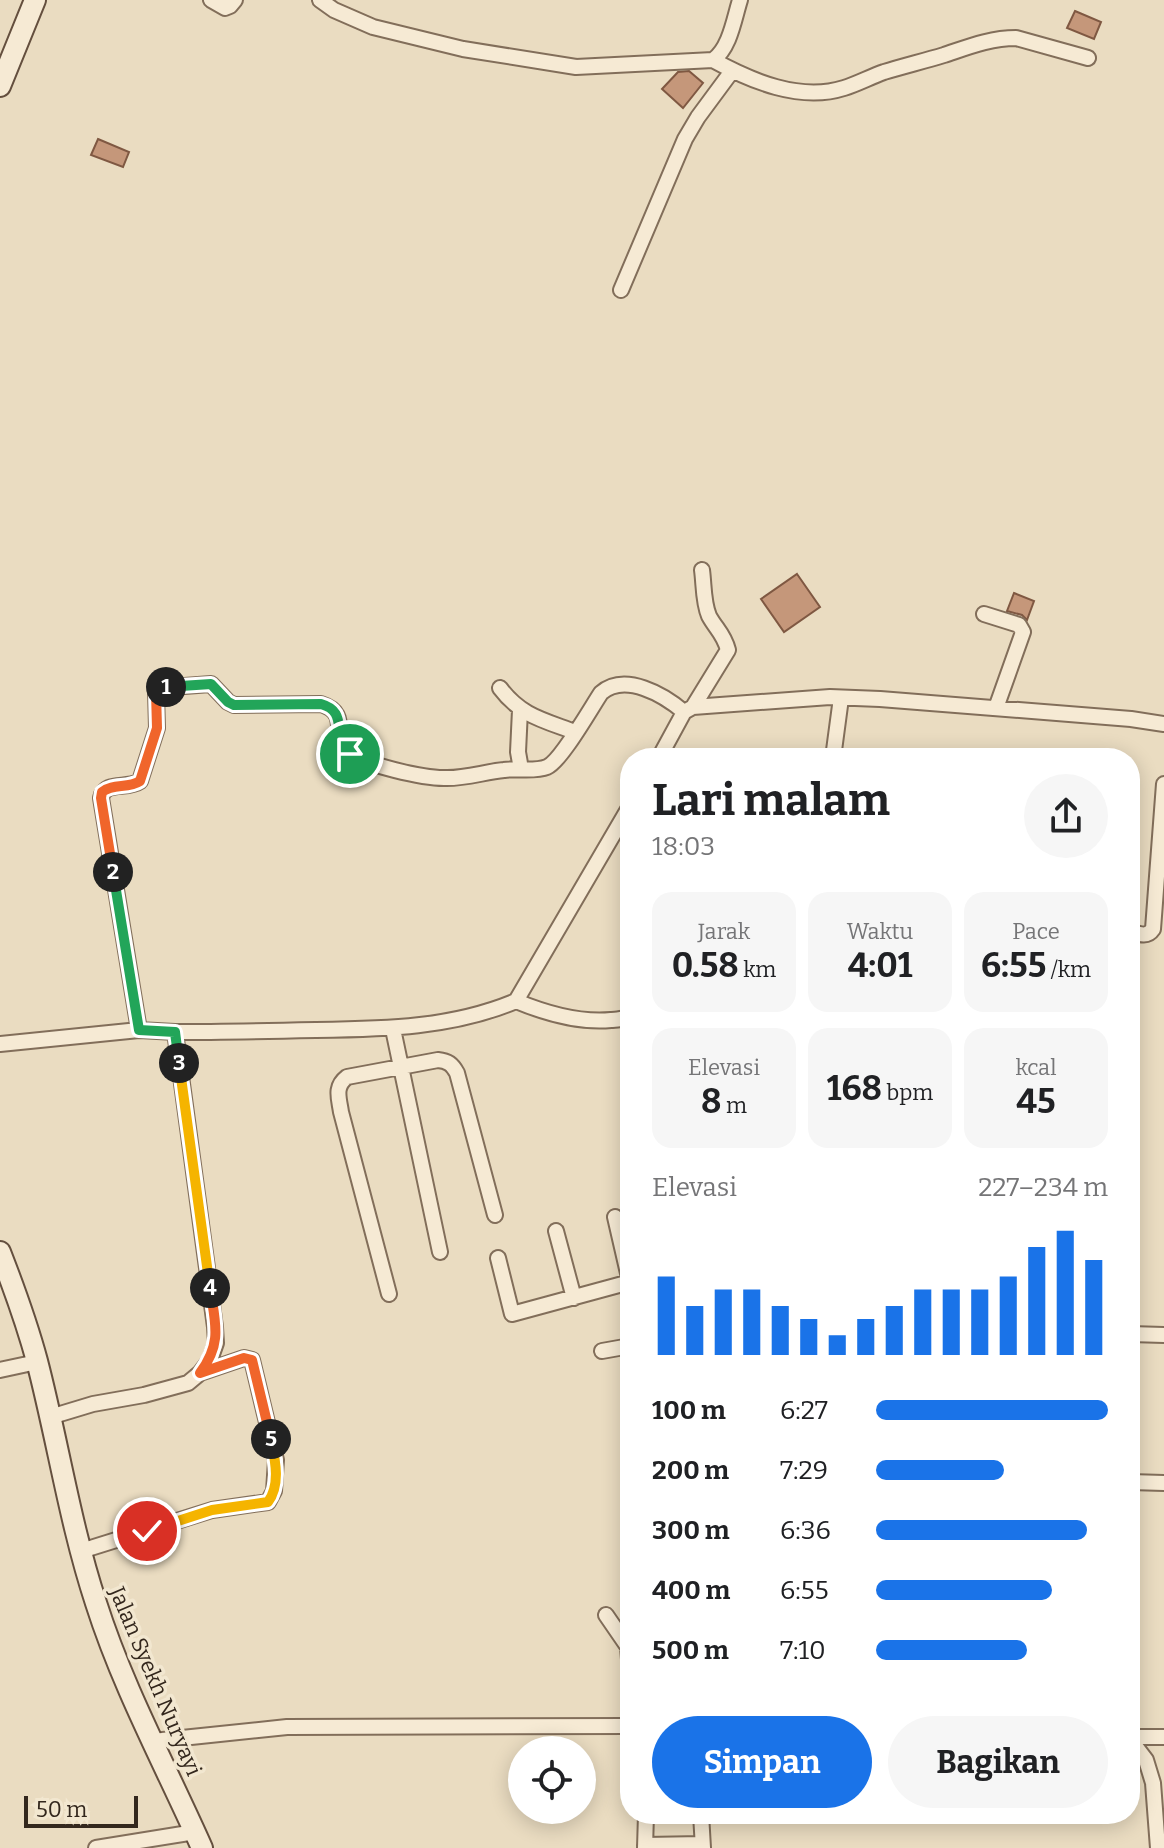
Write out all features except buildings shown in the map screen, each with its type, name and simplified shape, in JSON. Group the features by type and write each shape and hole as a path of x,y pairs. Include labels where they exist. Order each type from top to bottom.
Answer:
{"main road":[{"path":"0,86 35,0"},
{"name":"Jalan Syekh Nuryayi","path":"0,1252 37,1362 96,1604 198,1840"}],"street":[{"path":"211,0 225,8 235,0"},
{"path":"320,0 334,10 373,27 463,49 576,67 713,60 719,57 727,42 740,0"},
{"path":"713,60 732,71 777,87 817,94 843,89 987,40 1016,38 1088,58"},
{"path":"621,290 685,139 732,71"},
{"path":"665,748 728,650 725,638 710,619 702,570"},
{"path":"984,614 1019,625 1023,632 996,708"},
{"path":"139,1030 101,798 108,787 134,785 140,781 157,728 158,688 211,684 234,705 321,704 331,707 337,713 341,741 350,754 391,769 444,778 545,768 575,732 601,693 617,684 654,692 689,709 841,698 880,699 1164,724"},
{"path":"500,688 520,710 575,732"},
{"path":"834,748 841,698"},
{"path":"520,710 518,752 521,769"},
{"path":"1140,934 1150,934 1153,929 1164,784"},
{"path":"0,1044 139,1030 393,1029 478,1015 516,1001 620,823"},
{"path":"516,1001 572,1018 620,1019"},
{"path":"393,1029 440,1252"},
{"path":"50,1417 188,1383 210,1360 216,1343 175,1032"},
{"path":"389,1294 341,1112 338,1088 347,1077 438,1060 452,1065 457,1073 495,1215"},
{"path":"615,1217 620,1239"},
{"path":"556,1231 574,1298"},
{"path":"498,1258 512,1314 620,1285"},
{"path":"1140,1334 1164,1335"},
{"path":"602,1351 620,1348"},
{"path":"81,1551 212,1510 268,1502 272,1497 276,1460 252,1360 244,1358 200,1373"},
{"path":"0,1370 37,1362"},
{"path":"1140,1482 1164,1483"},
{"path":"606,1615 620,1635"},
{"path":"153,1741 287,1727 620,1726"},
{"path":"1140,1738 1164,1737"},
{"path":"1140,1752 1153,1783 1158,1848"},
{"path":"646,1824 645,1846 702,1846 701,1824"},
{"path":"96,1848 198,1840"}],"route":[{"path":"147,1531 212,1510 268,1502 274,1491 276,1460 252,1360 244,1358 200,1373 210,1360 216,1343 215,1327 175,1032 139,1030 102,792 108,787 134,785 140,781 157,728 158,688 211,684 234,705 321,704 331,707 337,713 341,741 350,754"}]}
